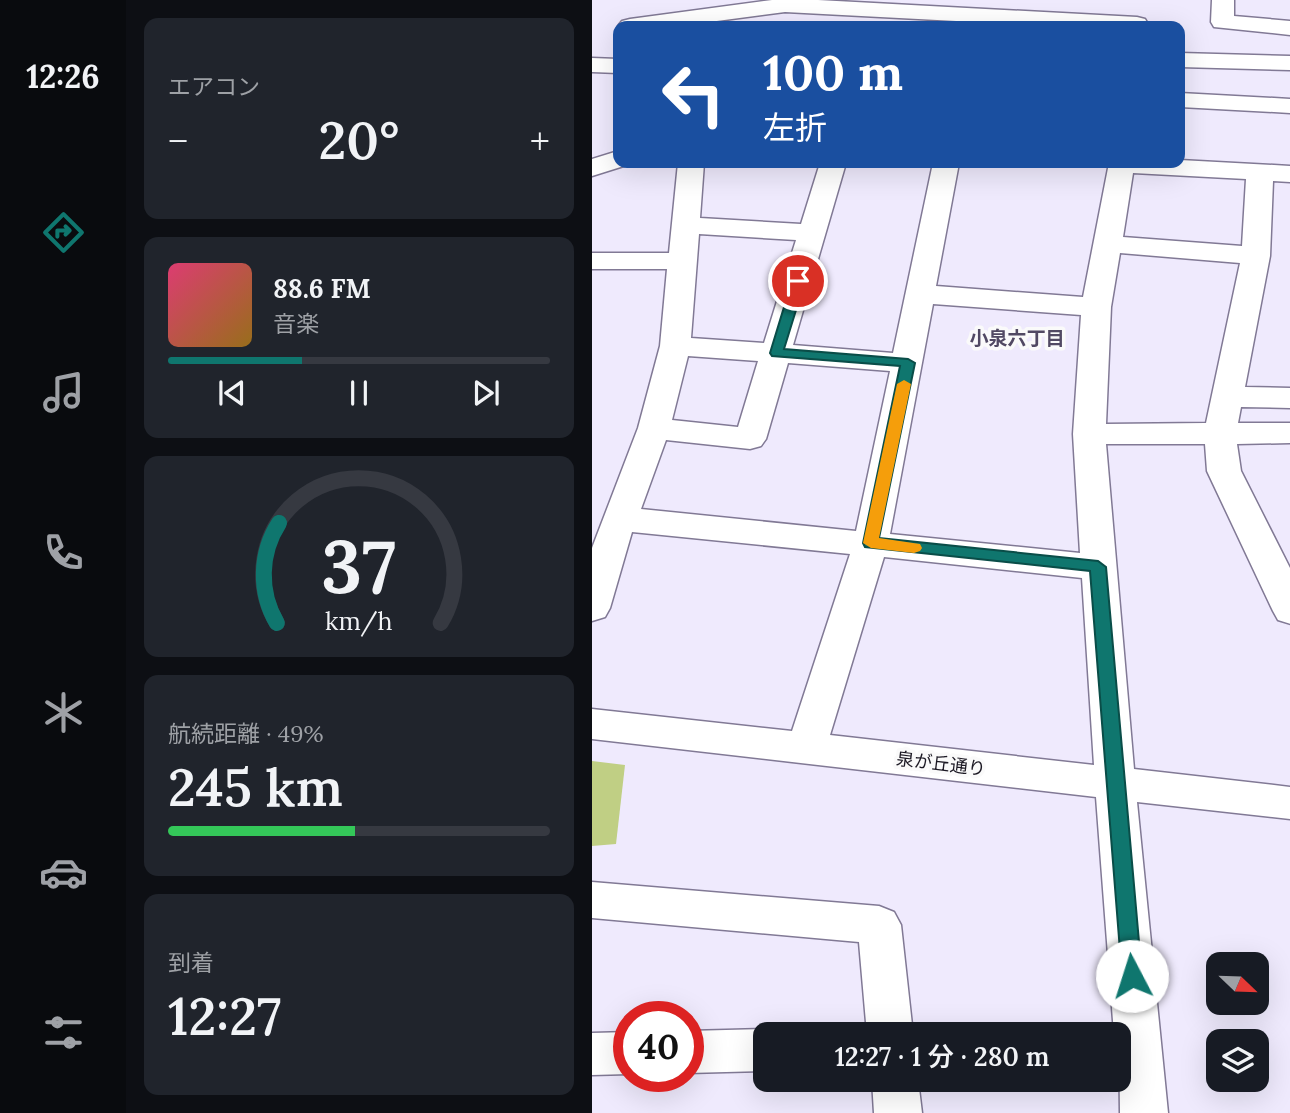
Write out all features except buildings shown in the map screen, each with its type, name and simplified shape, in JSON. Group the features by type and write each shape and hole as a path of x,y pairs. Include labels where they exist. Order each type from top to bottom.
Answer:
{"street":[{"path":"1223,0 1222,22 1290,28"},
{"path":"667,21 785,5 848,11 1138,17"},
{"path":"1185,60 1290,63"},
{"path":"592,65 613,65"},
{"path":"1185,100 1290,106"},
{"path":"592,168 613,161"},
{"path":"1185,167 1290,174"},
{"path":"592,608 608,534 654,428 675,346 691,168"},
{"path":"654,428 750,439 832,168"},
{"path":"806,748 871,543 945,168"},
{"path":"1121,168 1096,307 1090,434 1115,784 1144,1113"},
{"path":"1260,172 1256,256 1220,435 1224,471 1287,594"},
{"path":"686,225 813,233"},
{"path":"1108,244 1256,256"},
{"path":"592,261 683,261"},
{"path":"922,294 1096,307"},
{"path":"675,346 908,363"},
{"path":"1228,397 1290,398"},
{"path":"1090,434 1290,433"},
{"path":"608,534 871,543 1098,567"},
{"name":"泉が丘通り","path":"592,723 1290,803"},
{"path":"592,900 879,925 889,1022"},
{"path":"704,1052 753,1051"},
{"path":"592,1054 613,1053"},
{"path":"896,1092 898,1113"}],"green space":[{"path":"592,761 625,765 616,844 592,846"}],"slow traffic":[{"path":"904,384 871,543 914,548"}],"district":[{"name":"小泉六丁目","path":"1017,338"}],"route":[{"path":"798,281 776,353 908,363 871,543 1098,567 1132,976"}]}
